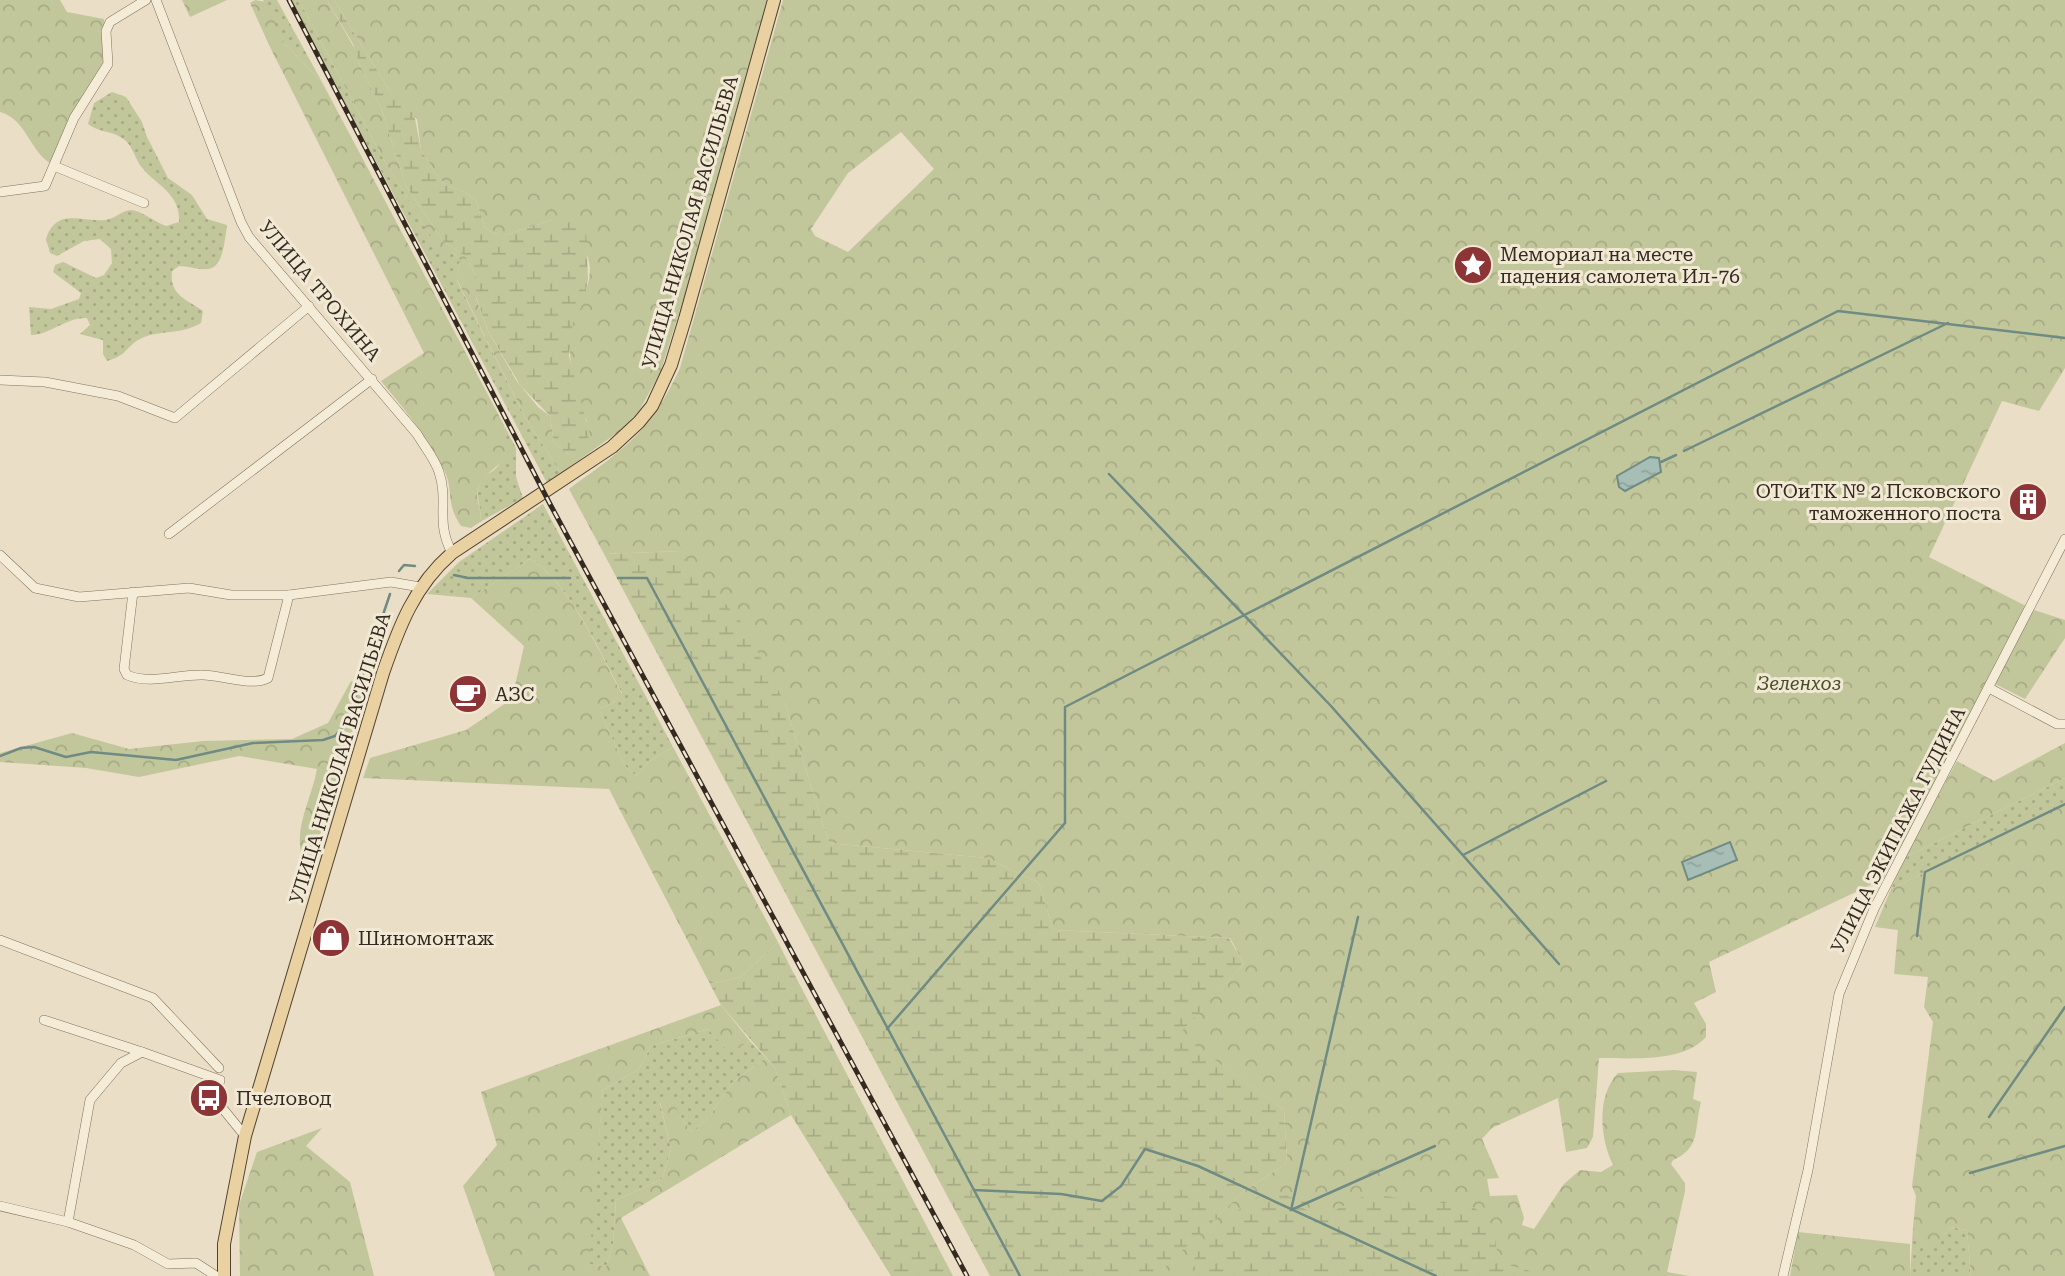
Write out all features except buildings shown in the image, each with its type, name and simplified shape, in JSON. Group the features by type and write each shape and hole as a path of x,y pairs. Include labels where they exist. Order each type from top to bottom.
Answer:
{"main road":[{"name":"УЛИЦА НИКОЛАЯ ВАСИЛЬЕВА","path":"224,1276 224,1244 245,1136 383,673 403,616 432,570 452,553 612,447 652,406 671,365 685,319 774,0"}],"street":[{"path":"0,192 45,186 74,118 108,64 106,31 110,22 146,0"},
{"name":"УЛИЦА ТРОХИНА","path":"156,0 241,222 249,236 411,426 439,470 442,489 441,522 444,538 452,553"},
{"path":"54,166 144,203"},
{"path":"0,380 45,382 118,397 175,418 309,306"},
{"path":"169,534 372,379"},
{"name":"УЛИЦА ЭКИПАЖА ГУДИНА","path":"1783,1276 1808,1170 1839,994 1874,909 2065,539"},
{"path":"0,555 41,591 79,597 188,588 231,595 289,595 391,582 421,587"},
{"path":"133,592 124,669 127,675 138,679 202,674 256,680 268,678 289,595"},
{"path":"1989,688 2057,723 2065,724"},
{"path":"0,940 153,998 219,1068"},
{"path":"44,1020 220,1080 215,1099 245,1136"},
{"path":"68,1222 90,1100 121,1063 142,1052"},
{"path":"0,1206 68,1222 134,1245 168,1264 196,1263 216,1276"}],"green space":[{"path":"0,0 60,0 67,12 104,19 106,57 50,163 37,151 16,121 0,112"},
{"path":"182,0 227,0 190,17"},
{"path":"255,0 266,2 285,44 322,82 504,425 509,452 480,484 477,494 480,522 471,528 461,526 456,518 447,477 431,446 381,381 424,353 269,45 250,3"},
{"path":"263,0 277,0 322,82 285,44"},
{"path":"290,0 299,0 384,160 445,258 453,252 460,260 457,281 525,417 561,473 547,483"},
{"path":"299,0 327,0 356,51 381,108 406,186 443,241 466,257 476,276 476,298 488,331 516,380 538,407 550,416 554,443 570,455 587,421 578,398 570,358 573,321 590,275 584,248 567,220 552,220 505,235 498,235 485,228 476,201 465,192 445,185 436,174 421,150 417,119 389,90 334,0 767,0 691,275 660,373 639,411 621,430 561,473 525,417 457,280 460,260 453,252 445,259 384,160"},
{"path":"327,0 334,0 389,90 414,113 421,150 436,174 445,185 465,192 476,201 485,228 498,235 505,235 552,220 567,220 586,228 588,279 584,302 573,321 569,356 590,435 582,447 570,455 554,443 550,416 520,385 488,331 476,297 476,276 466,257 443,241 406,186 381,108 359,63 353,44"},
{"name":"Зеленхоз","path":"783,0 2065,0 2065,368 2039,411 2002,401 1929,557 2028,607 1883,879 1709,962 1716,992 1694,1003 1706,1024 1706,1037 1696,1045 1671,1055 1599,1058 1593,1137 1587,1148 1566,1152 1558,1098 1492,1128 1482,1139 1499,1178 1487,1179 1490,1196 1517,1195 1524,1218 1522,1225 1534,1229 1563,1185 1580,1170 1601,1172 1613,1165 1605,1143 1602,1118 1606,1093 1618,1073 1674,1070 1697,1072 1693,1099 1701,1102 1695,1137 1688,1150 1671,1164 1685,1183 1685,1191 1667,1272 1689,1276 1160,1276 1159,1272 1244,1191 1287,1163 1284,1110 1178,1034 1244,964 1230,938 1053,930 1039,883 987,858 829,843 784,701 680,551 604,554 569,489 634,438 658,409 680,368","holes":["901,132 934,169 848,252 815,236 811,229 848,173","1650,457 1659,458 1661,472 1625,491 1617,476","1730,842 1688,880 1682,862"]},
{"path":"112,92 126,97 142,122 168,178 192,195 207,219 227,225 221,258 213,267 204,269 179,266 172,271 176,291 203,311 201,323 185,330 142,338 119,356 107,361 103,354 103,340 80,334 90,325 87,318 72,320 31,335 29,307 51,309 79,299 81,293 53,272 55,265 63,262 96,278 104,275 112,263 111,249 100,239 84,241 57,256 50,253 46,239 50,229 63,219 105,220 131,210 166,226 179,222 176,203 165,189 145,172 128,143 118,135 88,124 94,103"},
{"path":"504,425 516,448 516,477 523,498 480,522 478,489 483,478 496,468 502,459"},
{"path":"543,504 673,747 648,762 636,776 624,765 599,709 614,702 622,693 582,619 544,569 530,559 471,598 427,594 459,562"},
{"path":"680,551 742,623 784,701 829,843 987,858 1039,883 1053,930 1229,938 1244,964 1179,1034 1284,1110 1287,1163 1244,1191 1160,1272 1160,1276 990,1276 604,554"},
{"path":"530,559 544,569 570,600 622,694 614,702 599,709 624,765 636,776 648,762 673,747 778,942 741,977 710,984 609,789 363,778 370,758 466,730 512,699 524,646 471,598"},
{"path":"2034,610 2065,620 2065,638 2025,699 1995,684"},
{"path":"351,681 366,685 312,875 300,849 300,836 317,769 239,756 139,777 86,768 0,762 0,753 72,733 129,749 203,741 292,739 328,723"},
{"path":"2065,743 2065,778 1904,858 1957,761 1994,781"},
{"path":"2065,778 2065,803 1891,889 1904,858"},
{"path":"2065,803 2065,1276 1971,1276 1967,1230 1950,1227 1929,1252 1913,1227 1916,1196 1912,1186 1933,1022 1924,1007 1928,977 1894,974 1898,930 1875,927 1891,889"},
{"path":"778,942 953,1276 891,1276 791,1115 775,1068 721,1005 710,984 741,977"},
{"path":"721,1005 750,1041 729,1053 708,1029 651,1046 639,1069 603,1090 589,1264 606,1267 613,1244 616,1200 662,1179 671,1149 660,1102 670,1099 691,1132 709,1117 733,1082 766,1058 775,1068 791,1115 621,1218 650,1276 495,1276 463,1186 497,1145 481,1092"},
{"path":"708,1029 729,1052 750,1041 766,1058 733,1082 709,1117 691,1132 670,1100 660,1103 671,1149 662,1179 616,1200 613,1244 606,1267 588,1264 603,1090 639,1069 651,1046"},
{"path":"322,1128 306,1146 350,1182 374,1276 240,1276 239,1205 257,1152"},
{"path":"1275,1192 1300,1200 1303,1208 1317,1215 1325,1215 1370,1193 1430,1204 1463,1201 1484,1214 1494,1228 1498,1260 1536,1276 1196,1276 1194,1259 1206,1238 1251,1199"},
{"path":"1913,1227 1929,1251 1950,1227 1967,1230 1971,1276 1910,1276"},
{"path":"1798,1232 1910,1244 1910,1276 1790,1276"}],"water":[{"path":"1650,457 1659,458 1661,472 1625,491 1619,487 1617,476"},
{"path":"1730,842 1737,860 1688,880 1682,862"}],"waterway":[{"path":"887,1029 1065,823 1065,707 1838,311 2065,338"},
{"path":"1684,451 1948,323"},
{"path":"1661,462 1676,455"},
{"path":"1109,474 1331,706 1559,964"},
{"path":"399,571 404,565 415,566"},
{"path":"454,575 468,578 570,578"},
{"path":"618,578 647,578 974,1190 1061,1194 1102,1201 1121,1186 1145,1149 1198,1166 1436,1276"},
{"path":"0,756 21,748 34,747 66,757 91,752 176,760 253,743 323,740 335,736 347,722 390,594"},
{"path":"1463,855 1606,781"},
{"path":"1917,936 1925,872 2065,804"},
{"path":"1291,1210 1358,917"},
{"path":"1989,1117 2065,1007"},
{"path":"1291,1210 1435,1146"},
{"path":"1970,1173 2065,1146"},
{"path":"974,1190 1020,1276"}],"railway":[{"path":"289,0 550,504 967,1276"}],"place":[{"name":"Мемориал на месте падения самолета Ил-76","path":"1473,265"},
{"name":"ОТОиТК № 2 Псковского таможенного поста","path":"2028,502"},
{"name":"АЗС","path":"468,694"},
{"name":"Шиномонтаж","path":"331,938"},
{"name":"Пчеловод","path":"209,1098"}]}
